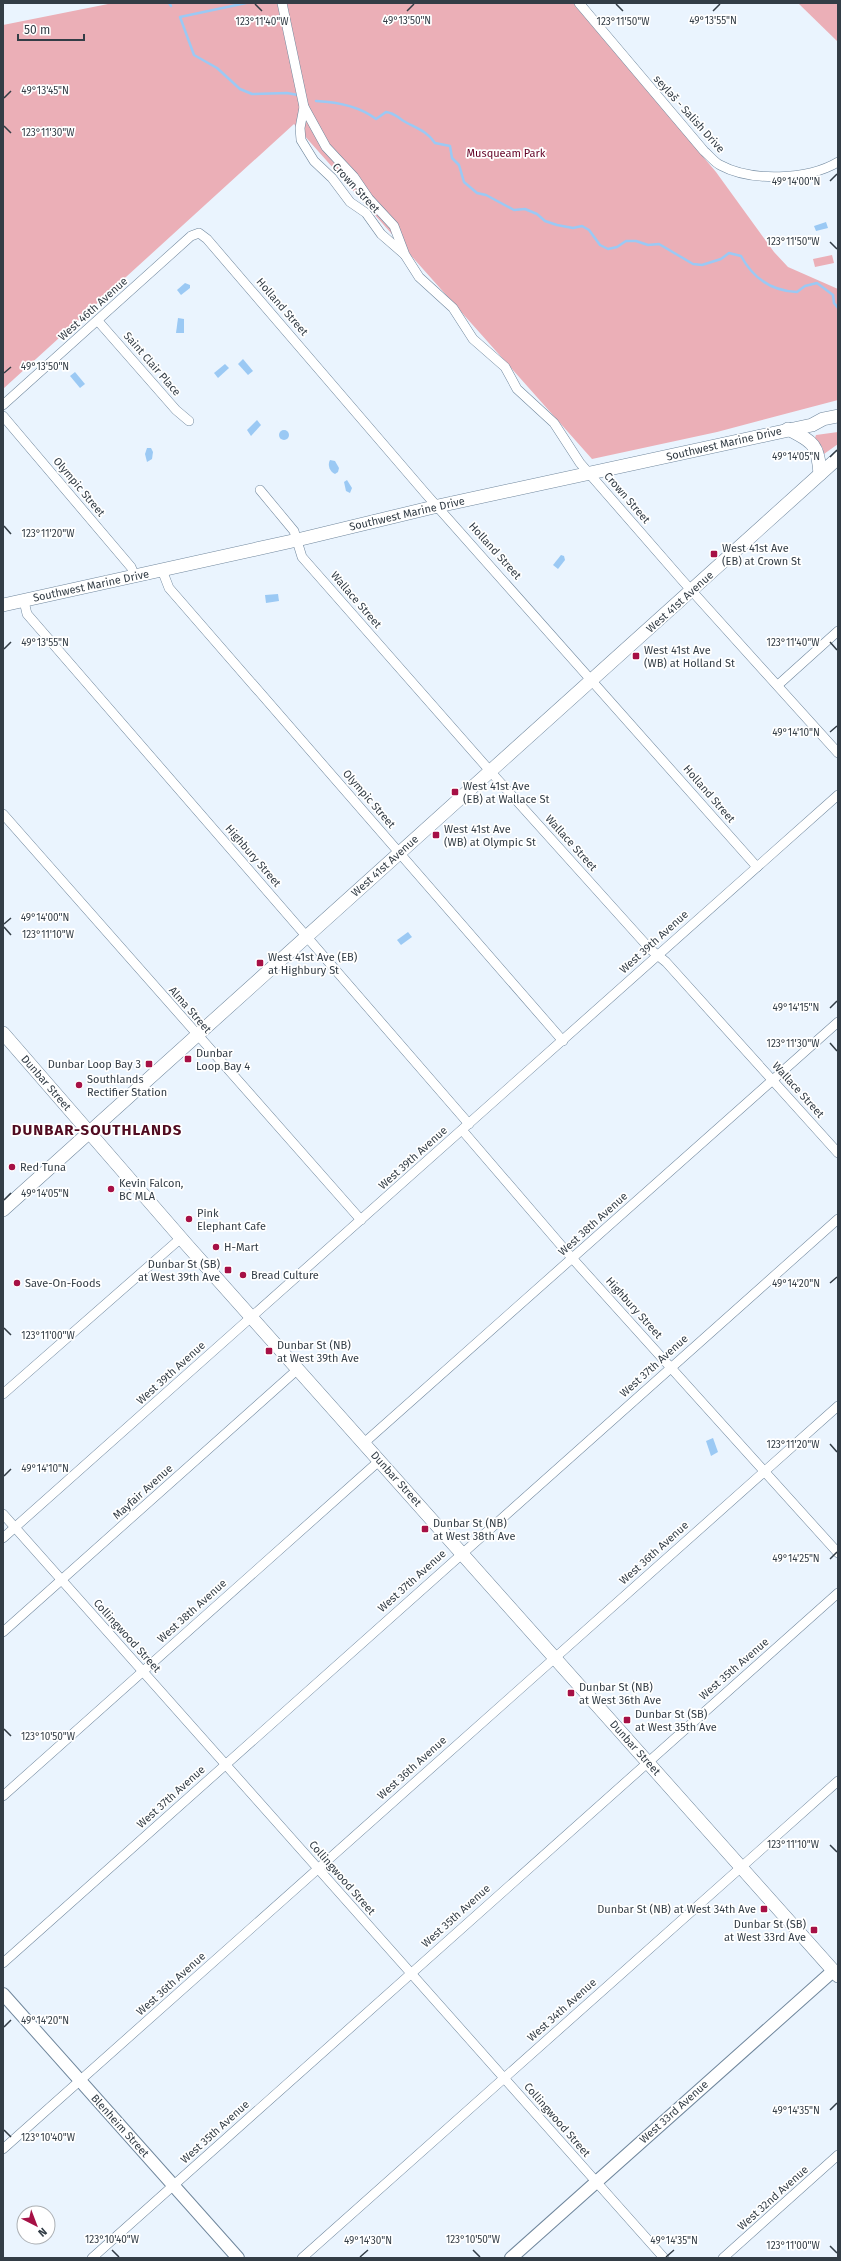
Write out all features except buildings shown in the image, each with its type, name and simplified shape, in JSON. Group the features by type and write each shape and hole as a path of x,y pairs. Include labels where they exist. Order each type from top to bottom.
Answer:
{"main road":[{"name":"Southwest Marine Drive","path":"812,425 823,419 838,416"},
{"name":"Southwest Marine Drive","path":"3,605 297,540 438,506 590,475 788,429 812,425 838,426"},
{"path":"788,429 807,439 815,446 819,457 820,474"},
{"name":"West 41st Avenue","path":"3,1210 838,458"},
{"name":"Dunbar Street","path":"3,1033 252,1318 647,1762 836,1971"}],"street":[{"name":"Crown Street","path":"282,3 304,107 326,147 354,177 369,199 394,226 405,255"},
{"name":"seyləš - Salish Drive","path":"579,3 704,151 720,165 752,175 774,177 801,175 830,167 838,162"},
{"name":"Crown Street","path":"304,107 300,128 301,140 314,161 332,178 350,202 366,214 381,234 405,255 424,282 453,308 473,339 505,367 517,389 554,423 573,454 590,475 838,753"},
{"name":"West 46th Avenue","path":"3,405 191,236 199,233"},
{"name":"Holland Street","path":"199,233 207,239 438,506 757,867"},
{"name":"Saint Clair Place","path":"98,321 176,410 189,421"},
{"name":"Olympic Street","path":"3,416 131,567 135,576"},
{"name":"Wallace Street","path":"260,490 294,531 302,556 491,772 838,1153"},
{"name":"Olympic Street","path":"162,570 169,588 563,1041"},
{"name":"Highbury Street","path":"24,601 27,614 307,937 466,1127 572,1258 838,1553"},
{"path":"778,685 838,631"},
{"name":"West 39th Avenue","path":"3,1538 838,795"},
{"name":"Alma Street","path":"3,814 196,1036 361,1220"},
{"name":"West 38th Avenue","path":"364,1443 838,1022"},
{"name":"West 37th Avenue","path":"3,1963 838,1219"},
{"path":"3,1394 181,1238"},
{"name":"Mayfair Avenue","path":"3,1632 298,1369"},
{"name":"West 36th Avenue","path":"3,2149 838,1406"},
{"name":"West 38th Avenue","path":"3,1796 380,1461"},
{"name":"Collingwood Street","path":"3,1514 61,1581 226,1764 410,1974 664,2258"},
{"name":"West 35th Avenue","path":"92,2258 838,1593"},
{"name":"West 34th Avenue","path":"302,2258 838,1781"},
{"name":"West 33rd Avenue","path":"510,2258 836,1971"},
{"name":"Blenheim Street","path":"3,1994 238,2258"},
{"name":"West 32nd Avenue","path":"723,2258 838,2155"}],"green space":[{"name":"Musqueam Park","path":"113,3 573,3 716,172 774,252 788,267 838,289 838,400 717,432 592,459 294,124 3,389 3,25"},
{"path":"798,3 838,3 838,42"},
{"path":"832,255 834,263 815,267 813,259"},
{"path":"838,432 838,444 824,454 822,447 815,438 816,435"}],"water":[{"path":"826,222 828,228 816,231 814,226"},
{"path":"185,283 190,285 190,288 181,295 177,290"},
{"path":"178,318 184,319 184,333 176,333"},
{"path":"243,359 253,371 248,375 238,364"},
{"path":"225,364 229,368 218,378 214,373"},
{"path":"75,372 85,384 80,388 70,376"},
{"path":"257,420 261,425 251,436 247,430"},
{"path":"282,430 286,430 288,431 288,439 282,440 279,437 279,433"},
{"path":"147,448 151,448 153,452 152,459 147,462 145,454"},
{"path":"330,460 335,461 339,468 338,472 335,474 330,468"},
{"path":"347,480 352,488 350,493 346,491 344,482"},
{"path":"561,555 564,556 565,560 558,569 553,565"},
{"path":"278,594 279,601 266,603 265,595"},
{"path":"408,932 412,937 401,945 397,940"},
{"path":"713,1438 718,1452 711,1456 706,1441"}],"waterway":[{"path":"246,3 180,17 194,55 217,68 240,89 252,94 287,93 298,95"},
{"path":"316,101 332,102 355,108 376,119 386,112 393,114 424,132 435,143 450,146 452,158 459,165 464,182 477,193 486,195 514,210 525,209 537,214 545,221 557,225 573,228 582,226 589,230 600,245 608,249 617,247 626,241 636,241 648,245 659,244 693,264 702,265 721,259 729,253 741,256 751,271 771,286 797,292 805,286 817,283 833,295 834,303 838,308"}],"place":[{"name":"West 41st Ave (EB) at Crown St","path":"714,554"},
{"name":"West 41st Ave (WB) at Holland St","path":"636,656"},
{"name":"West 41st Ave (EB) at Wallace St","path":"455,792"},
{"name":"West 41st Ave (WB) at Olympic St","path":"436,835"},
{"name":"West 41st Ave (EB) at Highbury St","path":"260,963"},
{"name":"Dunbar Loop Bay 4","path":"188,1059"},
{"name":"Dunbar Loop Bay 3","path":"149,1064"},
{"name":"Southlands Rectifier Station","path":"79,1085"},
{"name":"Red Tuna","path":"12,1167"},
{"name":"Kevin Falcon, BC MLA","path":"111,1189"},
{"name":"Pink Elephant Cafe","path":"189,1219"},
{"name":"H-Mart","path":"216,1247"},
{"name":"Dunbar St (SB) at West 39th Ave","path":"228,1270"},
{"name":"Bread Culture","path":"243,1275"},
{"name":"Save-On-Foods","path":"17,1283"},
{"name":"Dunbar St (NB) at West 39th Ave","path":"269,1351"},
{"name":"Dunbar St (NB) at West 38th Ave","path":"425,1529"},
{"name":"Dunbar St (NB) at West 36th Ave","path":"571,1693"},
{"name":"Dunbar St (SB) at West 35th Ave","path":"627,1720"},
{"name":"Dunbar St (NB) at West 34th Ave","path":"764,1909"},
{"name":"Dunbar St (SB) at West 33rd Ave","path":"814,1930"}],"district":[{"name":"DUNBAR-SOUTHLANDS","path":"97,1130"}]}
